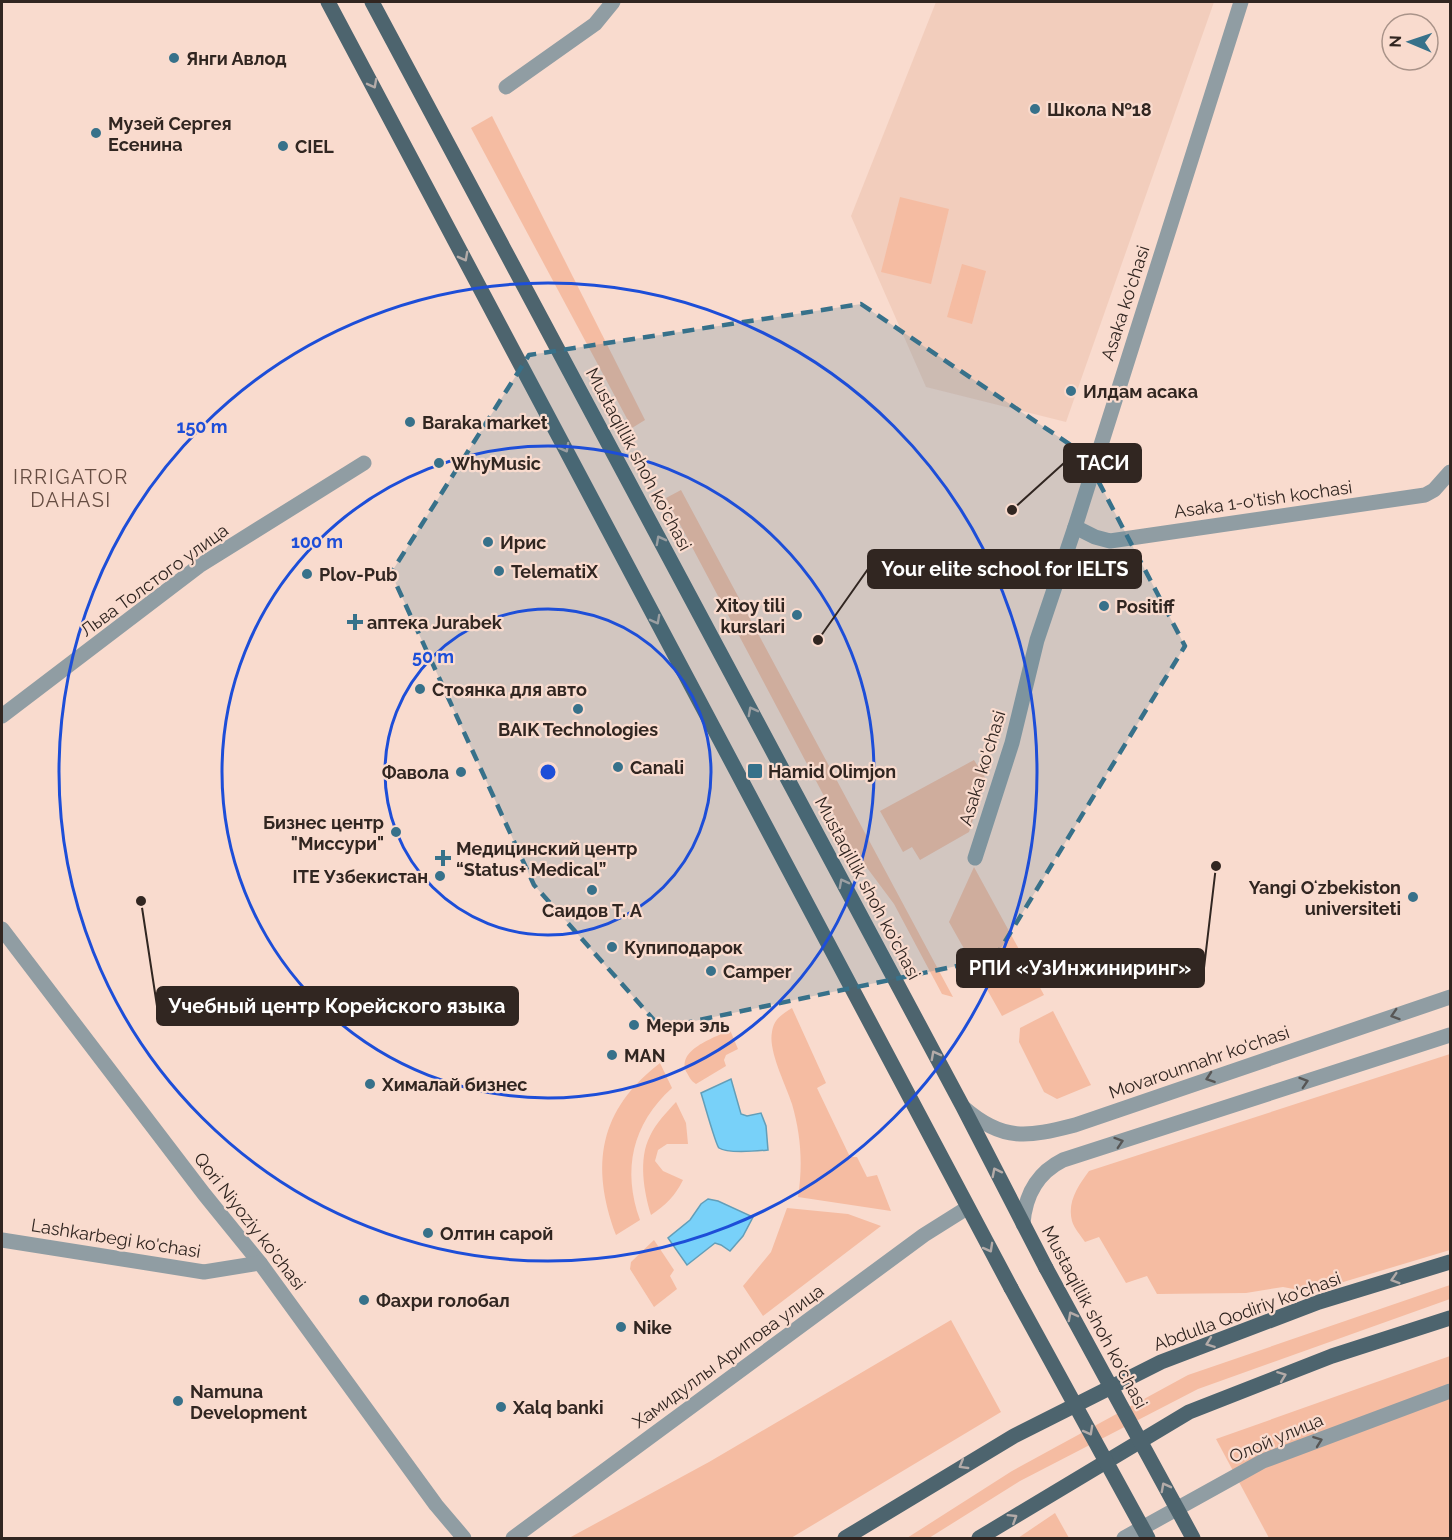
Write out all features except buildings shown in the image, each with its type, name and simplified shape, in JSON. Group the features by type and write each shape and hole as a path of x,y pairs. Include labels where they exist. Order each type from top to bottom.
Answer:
{"main road":[{"path":"328,2 967,1208 1148,1539"},
{"name":"Mustaqillik shoh ko'chasi","path":"372,2 963,1107 1046,1268 1193,1539"},
{"name":"Abdulla Qodiriy ko'chasi","path":"845,1539 1014,1436 1161,1362 1319,1302 1450,1262"},
{"path":"978,1539 1189,1412 1332,1356 1450,1317"}],"street":[{"path":"506,87 595,24 614,2"},
{"name":"Asaka ko'chasi","path":"975,858 1012,743 1036,640 1075,526 1241,2"},
{"name":"Льва Толстого улица","path":"2,716 200,566 363,464"},
{"name":"Asaka 1-o'tish kochasi","path":"1075,526 1095,537 1110,541 1425,495 1434,490 1450,472"},
{"name":"Qori Niyoziy ko'chasi","path":"2,929 260,1263 464,1539"},
{"name":"Movarounnahr ko'chasi","path":"963,1107 980,1122 991,1127 1015,1134 1038,1134 1075,1125 1450,997"},
{"path":"1023,1224 1026,1204 1034,1184 1045,1171 1063,1160 1450,1035"},
{"name":"Хамидуллы Арипова улица","path":"513,1539 924,1235 967,1208"},
{"name":"Lashkarbegi ko'chasi","path":"2,1240 204,1272 260,1263"},
{"name":"Олой улица","path":"1124,1539 1263,1461 1450,1391"}],"highlighted area":[{"path":"861,304 1084,454 1185,646 995,958 661,1028 534,885 391,573 529,355"}],"shaded area":[{"name":"Школа №18","path":"936,2 1214,2 1066,422 926,387 851,216"},
{"path":"492,116 645,420 632,428 471,128"},
{"path":"900,197 949,209 931,284 881,272"},
{"path":"962,264 986,271 972,324 947,317"},
{"path":"681,490 953,997 942,994 894,904 850,845 666,498"},
{"path":"974,760 986,779 969,832 920,860 912,847 903,852 880,811"},
{"path":"974,867 1044,995 1002,1016 949,922"},
{"path":"792,1008 826,1083 817,1088 850,1157 857,1157 867,1177 877,1175 891,1211 798,1197 801,1162 797,1127 771,1040 776,1021"},
{"path":"1053,1011 1091,1085 1057,1099 1044,1092 1019,1042 1020,1028"},
{"path":"730,1030 738,1049 726,1055 724,1060 726,1066 696,1084 687,1073 686,1058 698,1046"},
{"path":"1450,1054 1450,1250 1310,1292 1283,1287 1246,1293 1157,1294 1147,1276 1126,1283 1099,1237 1085,1242 1073,1224 1072,1201 1077,1188 1089,1171"},
{"path":"660,1063 672,1088 658,1102 648,1117 634,1149 632,1183 640,1220 616,1235 603,1185 602,1162 605,1140 612,1120 624,1100"},
{"path":"676,1102 686,1123 688,1144 667,1144 658,1150 655,1161 663,1171 683,1180 670,1200 651,1215 644,1186 643,1165 646,1145 661,1118"},
{"path":"787,1208 848,1214 881,1226 763,1316 743,1286 771,1252"},
{"path":"654,1240 674,1270 670,1276 677,1289 654,1307 630,1269 631,1262"},
{"path":"1450,1285 1450,1299 1198,1389 1020,1481 929,1538 907,1538 1012,1471 1188,1375"},
{"path":"951,1320 1001,1412 791,1538 569,1538 709,1462"},
{"path":"1450,1356 1450,1538 1269,1538 1216,1439"},
{"path":"1055,1513 1069,1538 1018,1538"}],"water":[{"path":"731,1079 741,1114 747,1116 761,1113 766,1126 768,1150 729,1151 717,1145 701,1093"},
{"path":"708,1199 718,1201 753,1217 743,1236 730,1251 715,1243 687,1265 668,1238 690,1220 701,1204"}],"place":[{"name":"Янги Авлод","path":"174,58"},
{"name":"Школа №18","path":"1035,109"},
{"name":"Музей Сергея Есенина","path":"96,133"},
{"name":"CIEL","path":"283,146"},
{"name":"Илдам асака","path":"1071,391"},
{"name":"Baraka market","path":"410,422"},
{"name":"WhyMusic","path":"439,463"},
{"name":"ТАСИ","path":"1012,510"},
{"name":"Ирис","path":"488,542"},
{"name":"TelematiX","path":"499,571"},
{"name":"Plov-Pub","path":"307,574"},
{"name":"Positiff","path":"1104,606"},
{"name":"Xitoy tili kurslari","path":"797,615"},
{"name":"аптека Jurabek","path":"355,622"},
{"name":"Your elite school for IELTS","path":"818,640"},
{"name":"Стоянка для авто","path":"420,689"},
{"name":"BAIK Technologies","path":"578,709"},
{"name":"Canali","path":"618,767"},
{"name":"Hamid Olimjon","path":"755,771"},
{"name":"Фавола","path":"461,772"},
{"name":"Бизнес центр \"Миссури\"","path":"396,832"},
{"name":"Медицинский центр “Status+ Medical”","path":"443,858"},
{"name":"РПИ «УзИнжиниринг»","path":"1216,866"},
{"name":"ITE Узбекистан","path":"440,876"},
{"name":"Саидов Т. А","path":"592,890"},
{"name":"Yangi Oʻzbekiston universiteti","path":"1413,897"},
{"name":"Учебный центр Корейского языка","path":"141,901"},
{"name":"Купиподарок","path":"612,947"},
{"name":"Camper","path":"711,971"},
{"name":"Мери эль","path":"634,1025"},
{"name":"MAN","path":"612,1055"},
{"name":"Хималай бизнес","path":"370,1084"},
{"name":"Олтин сарой","path":"428,1233"},
{"name":"Фахри голобал","path":"364,1300"},
{"name":"Nike","path":"621,1327"},
{"name":"Namuna Development","path":"178,1401"},
{"name":"Xalq banki","path":"501,1407"}],"district":[{"name":"IRRIGATOR DAHASI","path":"71,488"}]}
